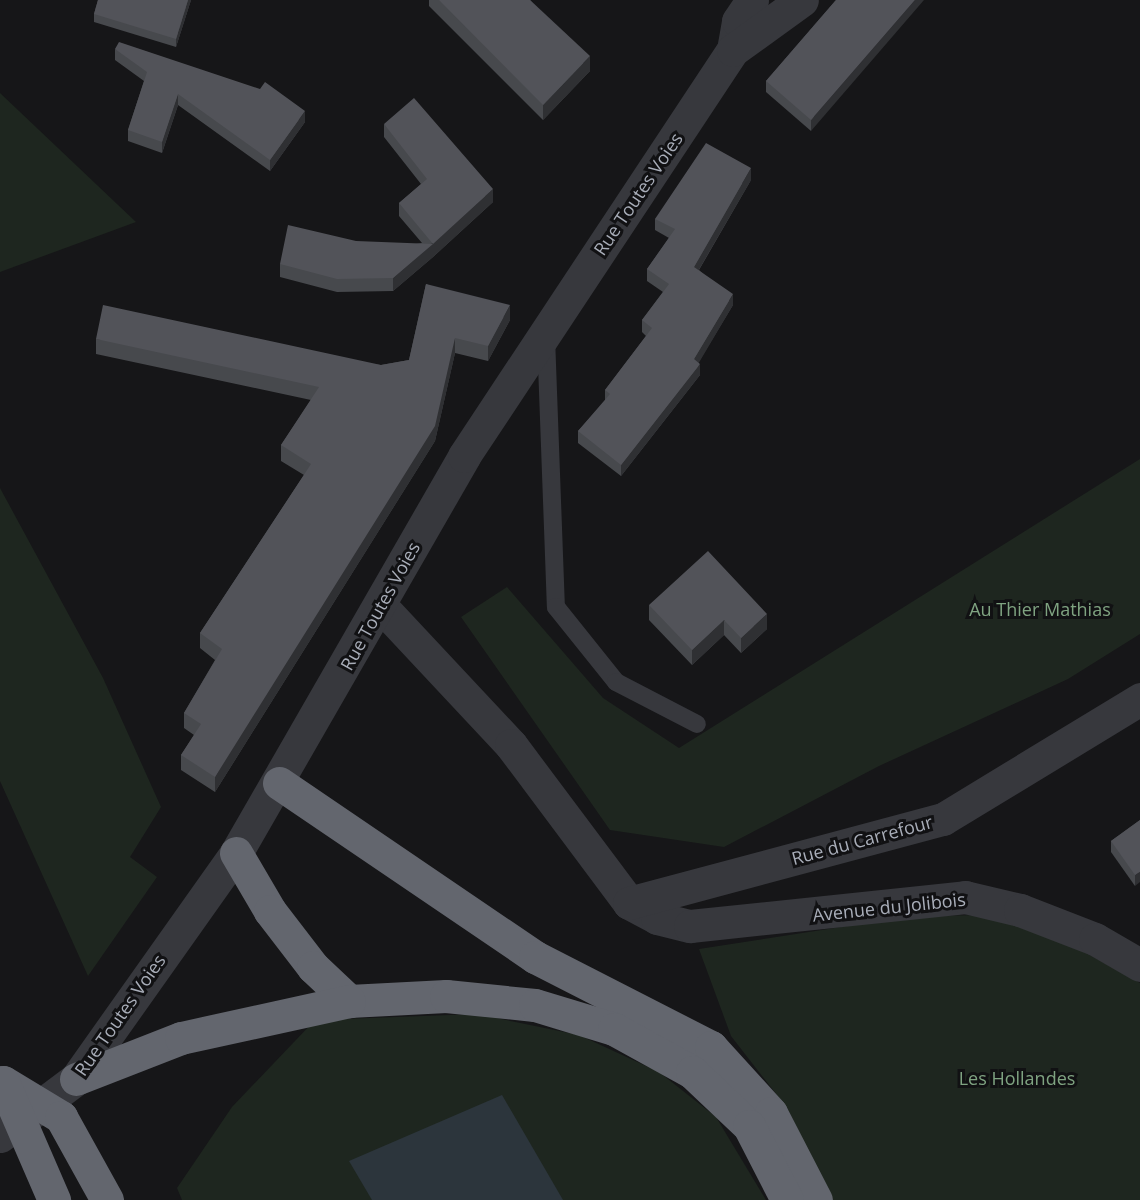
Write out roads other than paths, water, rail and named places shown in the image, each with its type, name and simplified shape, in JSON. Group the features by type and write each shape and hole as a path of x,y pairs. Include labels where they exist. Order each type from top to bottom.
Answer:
{"highway":[{"path":"279,783 535,957 711,1047 771,1113 816,1200"},
{"path":"236,853 270,911 313,967 350,1001"},
{"path":"76,1079 181,1038 350,1001 446,996 536,1005 614,1029 692,1071 749,1126 787,1200"},
{"path":"2,1079 54,1200"},
{"path":"2,1079 61,1117 107,1200"}],"street":[{"path":"733,50 738,21 752,0"},
{"path":"733,50 802,0"},
{"name":"Rue Toutes Voies","path":"0,1136 76,1079 236,853 381,606 464,456 733,50"},
{"path":"381,606 511,745 629,903"},
{"name":"Rue du Carrefour","path":"629,903 942,819 1140,699"},
{"name":"Avenue du Jolibois","path":"629,903 690,926 928,900 991,900 1095,939 1140,965"}],"lane":[{"path":"546,332 556,607 616,682 697,724"}],"park label":[{"name":"Au Thier Mathias","path":"1040,609"},
{"name":"Les Hollandes","path":"1017,1078"}]}
